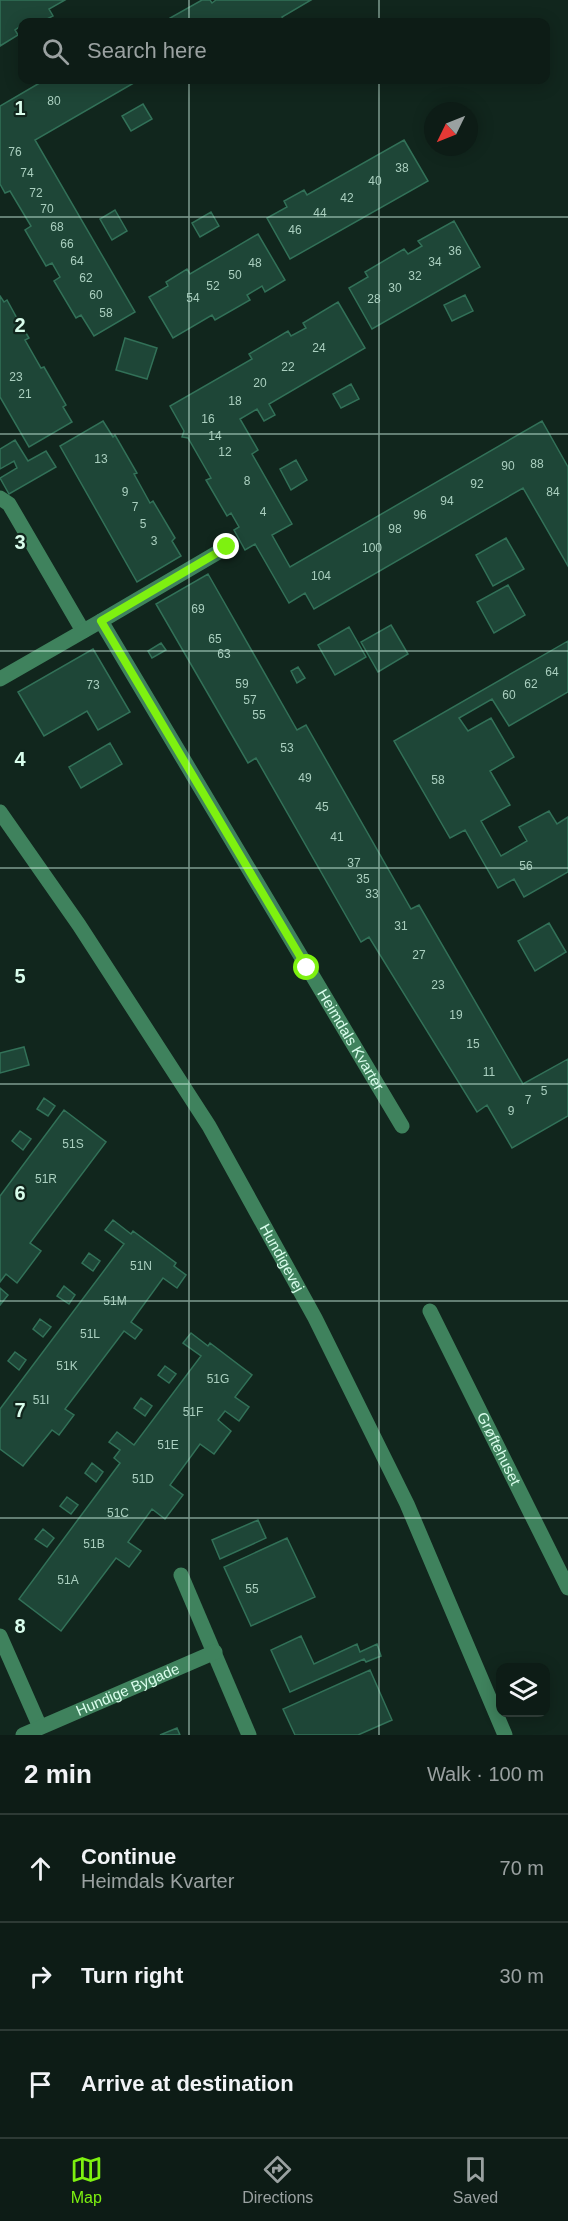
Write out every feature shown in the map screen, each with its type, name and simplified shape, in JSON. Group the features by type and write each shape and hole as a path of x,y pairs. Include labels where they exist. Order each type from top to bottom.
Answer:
{"street":[{"path":"0,498 9,504 82,631"},
{"path":"0,679 227,547"},
{"name":"Heimdals Kvarter","path":"101,621 402,1126"},
{"name":"Hundigevej","path":"0,812 79,925 209,1126 309,1308 407,1504 505,1735"},
{"name":"Grøftehuset","path":"430,1311 568,1588"},
{"path":"181,1575 249,1735"},
{"path":"0,1636 40,1727"},
{"name":"Hundige Bygade","path":"23,1735 215,1652"}],"building":[{"path":"0,0 65,0 49,9 53,16 49,18 18,18 18,28 15,30 18,35 0,46"},
{"path":"202,0 210,0 212,3 216,0 311,0 283,18 170,18"},
{"path":"38,84 132,84 35,140 135,312 94,336 81,315 76,318 54,281 60,277 52,263 46,266 25,230 31,226 10,191 5,193 0,184 0,106"},
{"path":"143,104 152,119 131,131 122,116"},
{"path":"404,140 428,181 290,259 267,218 287,207 284,201 304,190 307,195"},
{"path":"115,210 127,231 112,240 100,219"},
{"path":"211,212 219,226 200,237 192,223"},
{"path":"454,221 480,267 372,329 349,288 368,277 365,272 404,249 408,254 422,246 418,241"},
{"path":"258,234 285,280 265,292 262,286 247,295 250,300 215,320 212,315 173,338 149,297 168,286 166,282 187,269 190,274"},
{"path":"465,295 473,311 452,321 444,305"},
{"path":"0,296 4,302 7,300 29,338 25,340 66,405 63,407 72,422 29,447 0,397"},
{"path":"338,302 365,348 269,404 275,415 264,421 257,409 240,419 258,450 252,454 292,524 272,535 290,567 542,421 568,467 568,566 523,488 314,609 305,593 289,603 255,544 245,550 234,530 239,527 231,513 227,516 206,480 211,478 188,438 182,437 184,431 170,406 252,359 249,354 288,331 291,336 306,328 303,323"},
{"path":"125,338 157,348 147,379 116,370"},
{"path":"351,384 359,399 341,408 333,394"},
{"path":"103,421 113,437 115,435 137,473 134,474 150,503 153,501 175,538 172,541 181,556 137,582 60,446"},
{"path":"15,440 28,461 46,451 56,467 9,494 0,478 17,468 14,461 0,469 0,449"},
{"path":"296,460 307,480 291,490 280,469"},
{"path":"506,538 524,569 493,586 476,555"},
{"path":"208,574 297,730 306,725 411,909 419,905 523,1084 568,1059 568,1116 512,1148 487,1105 477,1112 369,937 361,942 256,758 248,763 156,604"},
{"path":"508,585 525,615 494,633 477,602"},
{"path":"391,625 408,654 378,672 361,642"},
{"path":"349,627 366,657 335,675 318,645"},
{"path":"568,641 568,692 509,726 492,699 459,718 468,731 491,718 514,757 490,771 510,805 481,821 501,856 527,841 519,827 549,811 557,824 568,817 568,872 524,897 514,879 498,888 465,830 450,838 394,741"},
{"path":"161,643 166,650 152,658 148,651"},
{"path":"93,649 130,712 98,730 87,711 44,736 18,692"},
{"path":"298,667 305,678 297,683 291,671"},
{"path":"110,743 122,764 81,788 69,767"},
{"path":"549,923 566,952 535,971 518,941"},
{"path":"24,1047 29,1065 0,1073 0,1053"},
{"path":"44,1098 55,1106 48,1116 37,1109"},
{"path":"64,1110 106,1142 30,1243 41,1251 17,1283 6,1274 0,1282 0,1196"},
{"path":"20,1131 31,1139 23,1150 12,1141"},
{"path":"113,1220 131,1234 133,1231 176,1263 174,1266 186,1275 177,1288 163,1278 131,1322 142,1330 135,1339 124,1331 65,1409 74,1415 59,1435 52,1430 23,1466 0,1449 0,1409 124,1244 105,1230"},
{"path":"89,1253 100,1261 93,1271 82,1263"},
{"path":"64,1286 75,1295 69,1304 57,1296"},
{"path":"0,1288 8,1295 0,1305"},
{"path":"40,1319 51,1327 43,1337 33,1329"},
{"path":"191,1333 208,1346 210,1343 252,1375 235,1397 249,1407 239,1421 225,1411 218,1420 231,1431 214,1454 200,1444 170,1485 183,1495 165,1519 152,1509 128,1542 141,1551 129,1567 116,1558 61,1631 19,1599 120,1463 114,1458 120,1450 109,1442 117,1432 134,1445 201,1356 183,1343"},
{"path":"15,1352 26,1360 19,1370 8,1361"},
{"path":"165,1366 176,1374 169,1383 158,1375"},
{"path":"141,1398 152,1406 145,1416 134,1408"},
{"path":"92,1463 103,1472 96,1482 85,1473"},
{"path":"67,1497 78,1505 71,1514 60,1506"},
{"path":"258,1520 266,1538 220,1559 212,1540"},
{"path":"43,1529 54,1538 47,1547 35,1539"},
{"path":"287,1538 315,1597 251,1626 224,1567"},
{"path":"301,1636 314,1664 357,1644 360,1652 377,1644 381,1656 366,1662 364,1659 290,1692 271,1650"},
{"path":"370,1670 392,1720 358,1735 295,1735 283,1709"},
{"path":"177,1728 180,1735 160,1735"}],"route":[{"path":"227,547 101,621 307,968"}]}
